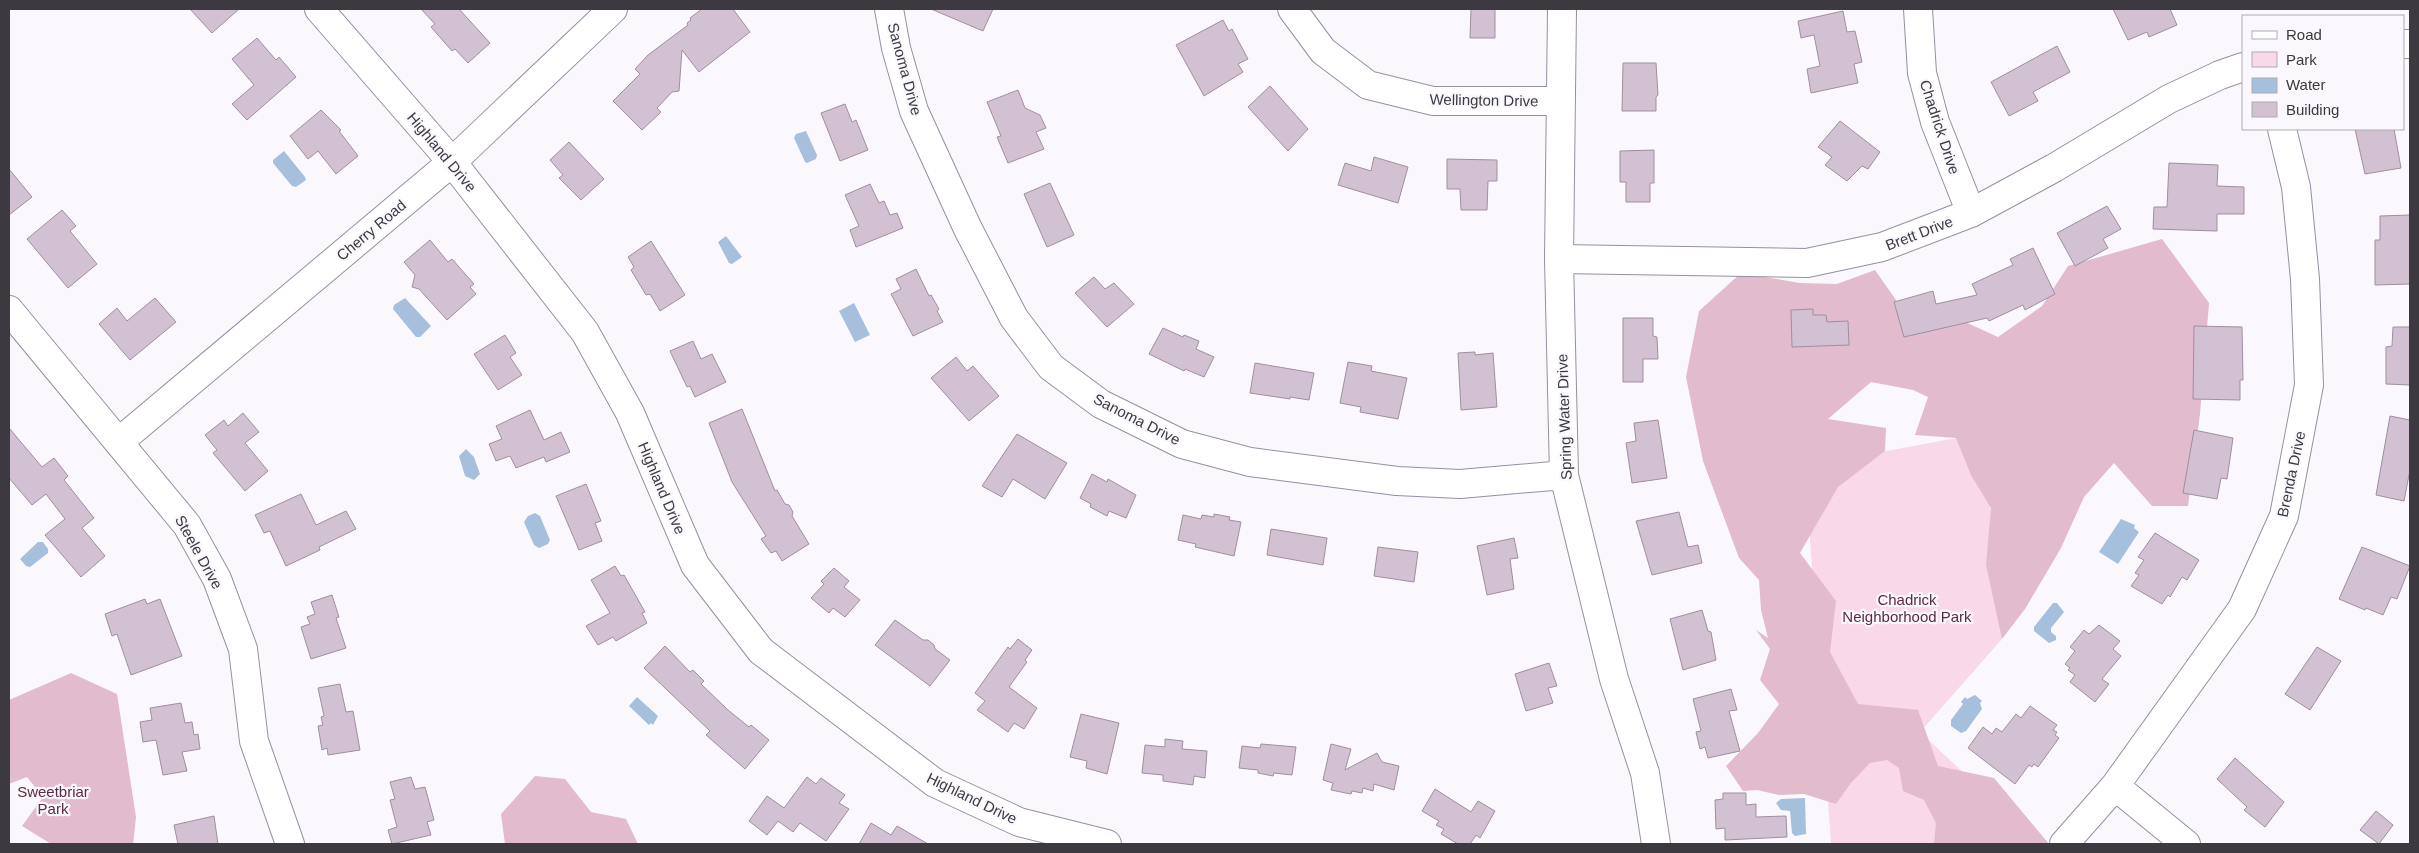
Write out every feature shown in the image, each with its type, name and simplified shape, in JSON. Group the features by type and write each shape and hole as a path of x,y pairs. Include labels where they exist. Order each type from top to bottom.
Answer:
{"street":[{"name":"Highland Drive","path":"319,9 452,162 585,332 630,412 695,565 761,651 935,783 1019,822 1107,844"},
{"name":"Cherry Road","path":"120,441 452,162 613,9"},
{"name":"Sanoma Drive","path":"888,9 896,48 914,111 968,229 1014,318 1051,366 1101,404 1182,444 1250,462 1397,481 1460,484 1564,475"},
{"name":"Wellington Drive","path":"1292,9 1322,51 1368,85 1433,101 1561,101"},
{"name":"Spring Water Drive","path":"1562,9 1559,259 1564,475 1614,679 1645,773 1656,844"},
{"name":"Chadrick Drive","path":"1918,9 1922,73 1933,114 1970,214"},
{"name":"Brett Drive","path":"1559,259 1807,263 1882,247 1970,214 2054,168 2169,99 2220,75 2242,67"},
{"name":"Brenda Drive","path":"2064,844 2115,786 2242,609 2284,516 2309,385 2305,279 2296,187 2282,130"},
{"name":"Steele Drive","path":"9,310 120,441 187,525 217,579 243,649 254,741 290,844"},
{"path":"2115,786 2186,844"}],"green space":[{"path":"2162,239 2209,303 2200,414 2188,506 2152,506 2114,463 2084,497 2061,548 2025,609 2002,639 1986,565 1991,508 1971,475 1956,438 1915,435 1928,397 1913,390 1871,382 1828,419 1886,428 1885,451 1838,487 1800,553 1836,601 1830,652 1858,704 1918,710 1938,766 1994,778 2049,844 1934,844 1936,823 1924,800 1903,791 1899,768 1887,760 1870,763 1850,784 1836,804 1804,794 1779,795 1757,790 1743,791 1726,766 1758,733 1779,704 1760,680 1770,649 1756,630 1768,638 1761,610 1759,580 1739,558 1703,461 1686,377 1699,311 1741,273 1800,283 1837,284 1875,270 1910,320 1950,315 1998,337 2042,306 2068,266"},
{"name":"Chadrick Neighborhood Park","path":"1984,433 2002,639 1920,732 2032,837 2030,844 1831,844 1805,466"},
{"name":"Sweetbriar Park","path":"71,673 117,694 136,817 133,844 51,844 22,826 43,797 27,777 9,784 9,700"},
{"path":"535,776 565,779 591,812 626,819 638,844 505,844 501,814"}],"water":[{"path":"806,131 817,155 816,159 807,163 794,138 796,134"},
{"path":"284,151 306,180 296,187 292,186 273,163 273,160"},
{"path":"726,236 742,257 732,264 729,263 718,242"},
{"path":"405,298 431,326 420,337 416,337 393,309 394,305"},
{"path":"854,303 870,335 855,342 839,311"},
{"path":"466,449 474,457 480,474 474,480 465,476 459,456"},
{"path":"535,513 540,516 550,540 548,544 539,548 534,545 524,522 528,516"},
{"path":"2121,519 2135,525 2134,528 2139,532 2118,564 2099,552"},
{"path":"38,542 43,542 48,549 48,553 30,567 26,566 20,559"},
{"path":"2053,603 2057,603 2064,612 2051,628 2051,632 2056,636 2056,640 2049,643 2034,631 2034,627"},
{"path":"1975,695 1982,701 1980,703 1982,709 1966,731 1961,733 1951,726 1951,720 1963,704 1961,702 1965,697 1967,699"},
{"path":"637,697 658,716 653,725 651,723 649,725 629,706"},
{"path":"1805,798 1806,834 1795,836 1792,833 1790,811 1781,810 1776,803 1781,799"}],"building":[{"path":"190,9 239,9 212,33"},
{"path":"421,9 459,9 490,43 468,63 455,49 452,51 431,27 435,24"},
{"path":"702,9 733,9 750,32 699,72 682,50 679,91 672,92 657,108 661,112 642,130 613,101 640,74 635,69 648,55 688,25 687,23 691,20 690,18"},
{"path":"931,9 993,9 983,31"},
{"path":"1471,9 1495,9 1495,38 1470,38"},
{"path":"2113,9 2170,9 2177,25 2149,37 2147,32 2128,40"},
{"path":"1843,11 1847,32 1855,31 1862,62 1854,64 1858,83 1811,93 1807,69 1820,66 1814,35 1801,38 1798,21"},
{"path":"1223,20 1229,31 1232,29 1248,59 1238,64 1243,72 1204,96 1176,45"},
{"path":"257,38 276,60 279,57 296,77 247,120 232,104 254,85 232,59"},
{"path":"2057,46 2070,72 2033,92 2038,101 2009,116 1991,82"},
{"path":"1623,63 1656,63 1658,95 1656,97 1656,111 1622,111"},
{"path":"1270,86 1308,129 1288,151 1248,107"},
{"path":"1018,90 1025,108 1040,115 1046,128 1036,132 1044,149 1008,163 997,137 1001,136 987,102"},
{"path":"845,104 852,122 856,120 868,150 840,161 821,113"},
{"path":"321,110 341,130 339,131 358,156 336,174 318,151 308,159 290,136"},
{"path":"1840,121 1880,152 1868,169 1862,166 1847,181 1825,165 1832,157 1818,147"},
{"path":"2355,130 2394,130 2401,168 2365,174"},
{"path":"569,142 604,179 581,200 559,178 563,175 550,160"},
{"path":"1654,150 1654,183 1650,183 1650,202 1626,202 1626,182 1620,182 1620,151"},
{"path":"1374,157 1408,167 1398,203 1338,185 1345,163 1371,171"},
{"path":"1447,159 1497,160 1497,181 1488,181 1487,210 1461,210 1460,189 1447,189"},
{"path":"2169,163 2218,165 2217,186 2244,187 2244,214 2217,214 2217,231 2153,229 2154,207 2167,207"},
{"path":"9,169 32,197 9,215"},
{"path":"1050,183 1074,235 1047,247 1024,194"},
{"path":"870,184 879,203 884,201 890,215 897,213 903,228 856,247 850,230 859,226 845,195"},
{"path":"2107,206 2121,229 2103,239 2108,248 2075,266 2057,233"},
{"path":"62,210 76,226 70,231 97,264 68,288 27,239"},
{"path":"2410,215 2410,284 2375,285 2375,240 2380,240 2380,216"},
{"path":"430,240 448,262 452,259 474,284 470,287 476,294 447,320 419,289 412,287 415,275 404,262"},
{"path":"651,241 685,295 660,311 650,294 646,295 631,270 634,267 628,257"},
{"path":"2033,248 2055,294 2025,310 2023,305 1989,321 1987,318 1904,337 1894,302 1933,291 1936,304 1977,295 1972,284 2013,265 2010,259"},
{"path":"916,269 929,296 931,295 939,309 937,311 943,322 913,336 891,294 901,289 896,279"},
{"path":"1094,277 1105,289 1114,283 1134,304 1107,327 1075,293"},
{"path":"155,298 176,322 130,360 99,324 117,308 127,321"},
{"path":"1813,309 1813,315 1826,315 1827,322 1848,321 1849,345 1792,347 1791,310"},
{"path":"1623,318 1653,318 1653,336 1657,337 1658,359 1643,359 1643,382 1623,382"},
{"path":"2194,326 2242,327 2243,380 2240,380 2240,400 2193,399"},
{"path":"2393,327 2410,327 2410,385 2386,384 2386,347 2392,346"},
{"path":"1163,328 1183,337 1184,335 1199,341 1196,349 1214,357 1204,377 1185,369 1184,371 1149,354"},
{"path":"505,335 516,353 510,357 522,375 498,390 474,354"},
{"path":"693,341 701,359 712,354 726,382 695,397 690,386 687,387 670,351"},
{"path":"1475,352 1475,355 1493,353 1497,407 1461,410 1458,353"},
{"path":"956,357 967,371 973,366 999,396 969,421 931,378"},
{"path":"1348,362 1372,366 1371,371 1407,378 1398,419 1360,412 1361,407 1340,403"},
{"path":"1255,363 1314,373 1309,400 1250,393"},
{"path":"742,409 775,491 777,490 785,504 789,505 793,512 792,516 809,544 782,561 776,551 771,553 761,539 766,536 732,482 709,423"},
{"path":"530,410 544,440 561,432 570,452 546,462 544,457 516,468 510,456 496,461 489,444 502,439 496,426"},
{"path":"243,413 259,432 245,443 268,471 245,491 213,453 217,450 205,435 224,420 228,426"},
{"path":"2390,416 2410,420 2410,470 2404,501 2376,495"},
{"path":"1658,420 1667,478 1632,483 1626,443 1636,441 1634,423"},
{"path":"9,428 42,467 54,458 68,476 64,480 94,518 82,528 105,556 81,577 45,535 65,519 46,494 32,505 9,478"},
{"path":"2194,430 2233,438 2227,479 2221,478 2217,499 2183,493"},
{"path":"1017,434 1067,463 1045,499 1013,479 1002,497 982,486"},
{"path":"1092,474 1107,482 1108,479 1136,495 1126,518 1109,511 1107,516 1090,507 1091,504 1080,498"},
{"path":"586,484 601,521 595,523 602,541 579,550 556,496"},
{"path":"301,494 316,525 346,511 356,529 319,547 320,550 286,566 270,531 264,533 255,515"},
{"path":"1679,512 1688,547 1698,545 1702,563 1652,575 1636,521"},
{"path":"1214,514 1230,517 1229,520 1241,522 1234,556 1195,547 1196,544 1178,540 1183,515 1201,519 1202,515 1214,517"},
{"path":"1271,529 1327,538 1323,565 1267,555"},
{"path":"2155,533 2199,560 2187,580 2182,577 2170,597 2168,595 2162,604 2131,586 2139,575 2135,573 2144,560 2138,557"},
{"path":"1514,538 1518,558 1510,559 1514,589 1487,595 1477,546"},
{"path":"1378,547 1418,552 1414,582 1374,576"},
{"path":"2362,547 2410,566 2397,599 2391,597 2383,615 2339,599"},
{"path":"615,566 621,576 624,575 645,612 642,613 647,623 616,641 613,637 598,645 586,626 610,613 591,580"},
{"path":"834,568 849,581 844,587 860,600 845,617 833,608 829,613 811,598 824,584 821,581"},
{"path":"332,595 339,617 336,618 346,648 311,659 301,627 310,624 307,617 315,614 311,602"},
{"path":"145,599 147,604 160,599 182,656 131,675 117,634 112,636 105,614"},
{"path":"1702,610 1708,631 1711,632 1716,660 1683,670 1670,619"},
{"path":"895,620 923,640 928,640 934,645 935,649 950,660 930,686 875,645"},
{"path":"2099,625 2120,641 2113,649 2121,656 2102,679 2109,684 2095,702 2070,682 2075,675 2068,670 2070,668 2065,664 2075,651 2070,647 2084,630 2089,634"},
{"path":"1018,639 1032,650 1025,660 1027,662 1009,687 1037,708 1024,729 1014,723 1008,732 977,710 985,701 975,693 1008,647 1010,649"},
{"path":"665,646 690,672 693,670 704,681 701,684 728,710 769,740 745,769 706,735 710,731 644,668"},
{"path":"2317,647 2341,661 2310,710 2285,694"},
{"path":"1549,663 1557,686 1548,688 1553,703 1526,711 1515,674"},
{"path":"340,684 346,712 353,711 360,750 328,755 327,748 322,750 318,726 323,725 321,717 324,716 318,688"},
{"path":"1731,689 1737,710 1729,711 1740,751 1708,758 1705,747 1700,749 1696,732 1701,731 1693,699"},
{"path":"181,703 185,723 192,722 194,735 198,734 200,749 182,752 187,771 163,775 156,740 143,742 140,722 152,720 150,708"},
{"path":"2030,706 2057,725 2053,730 2057,732 2055,735 2059,738 2038,767 2034,764 2032,767 2029,765 2015,784 1968,748 1983,727 1992,734 1996,728 2002,732 2016,714 2021,718"},
{"path":"1081,714 1119,723 1107,774 1086,768 1087,761 1070,757"},
{"path":"1165,739 1183,741 1182,749 1207,751 1205,778 1194,776 1193,785 1163,781 1163,775 1142,773 1145,745 1165,747"},
{"path":"1261,744 1296,747 1292,775 1274,773 1273,776 1258,773 1258,770 1239,768 1242,746 1260,748"},
{"path":"1331,744 1351,749 1345,770 1377,753 1382,762 1399,766 1394,790 1374,784 1373,791 1363,788 1362,793 1352,791 1351,794 1331,790 1333,783 1323,780"},
{"path":"2235,758 2284,802 2265,827 2244,810 2247,807 2217,779"},
{"path":"411,777 415,789 425,787 434,820 427,822 431,835 392,844 388,830 397,827 390,800 395,799 390,782"},
{"path":"807,777 816,784 821,778 845,795 839,803 849,809 826,841 800,823 793,832 778,821 767,835 749,821 767,796 784,808"},
{"path":"1435,789 1471,812 1478,801 1495,811 1480,838 1476,835 1470,844 1458,844 1441,834 1444,829 1436,825 1439,821 1422,811"},
{"path":"1723,793 1746,793 1746,805 1756,804 1756,817 1786,816 1787,837 1725,840 1725,828 1716,829 1715,800 1723,799"},
{"path":"2376,811 2393,825 2379,844 2360,830"},
{"path":"214,816 218,844 178,844 174,825"},
{"path":"871,823 891,835 897,826 928,844 859,844"}]}
